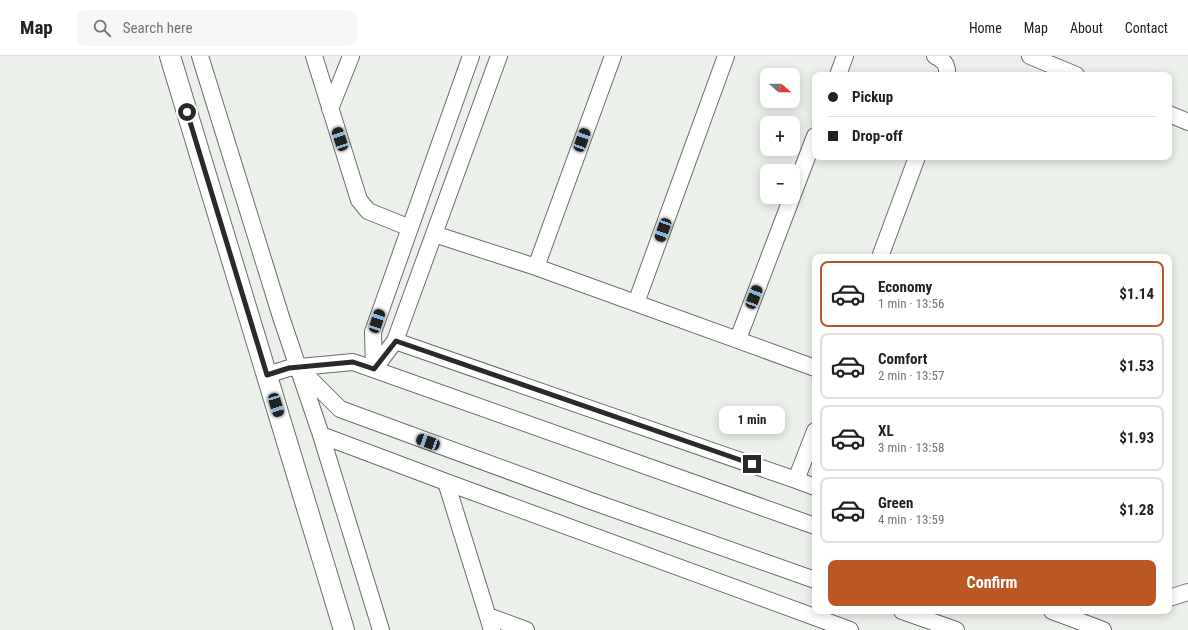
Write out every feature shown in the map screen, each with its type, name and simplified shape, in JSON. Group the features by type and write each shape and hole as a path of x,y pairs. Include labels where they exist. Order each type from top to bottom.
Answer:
{"street":[{"path":"170,56 283,371 344,630"},
{"path":"200,56 281,317 283,371 321,435 381,630"},
{"path":"314,56 359,200 368,210 410,228"},
{"path":"330,108 351,56"},
{"path":"374,369 373,332 471,56"},
{"path":"374,369 396,341 499,56"},
{"path":"536,267 613,56"},
{"path":"636,303 726,56"},
{"path":"839,72 845,56"},
{"path":"935,56 943,60 948,68 947,72"},
{"path":"1030,56 1069,72"},
{"path":"1172,115 1188,122"},
{"path":"800,176 812,144"},
{"path":"881,254 915,160"},
{"path":"738,339 789,204"},
{"path":"434,234 536,267 812,367"},
{"path":"396,341 812,486"},
{"path":"283,371 353,362 812,525"},
{"path":"283,371 340,409 598,504 812,579"},
{"path":"321,435 850,630"},
{"path":"796,480 812,439"},
{"path":"446,482 490,623 526,630"},
{"path":"1172,597 1188,592"},
{"path":"911,614 956,630"},
{"path":"1060,614 1104,630"}],"route":[{"path":"187,112 220,225 267,375 289,368 353,362 374,369 396,341 752,464"}]}
